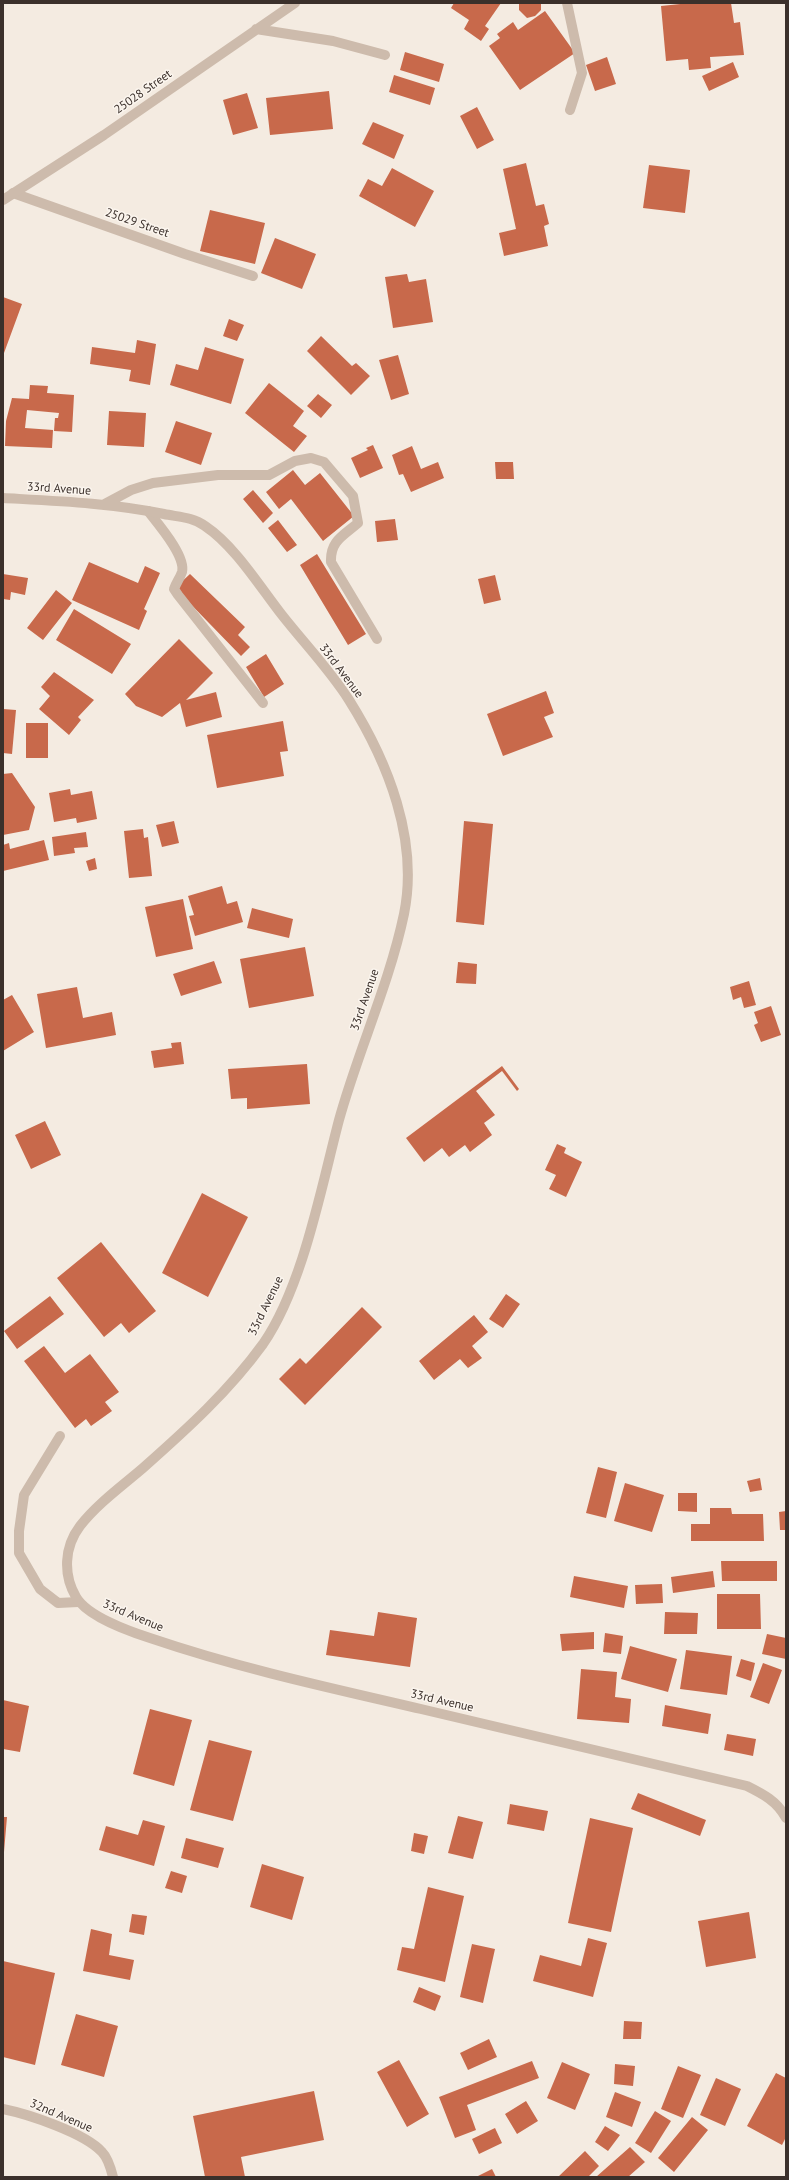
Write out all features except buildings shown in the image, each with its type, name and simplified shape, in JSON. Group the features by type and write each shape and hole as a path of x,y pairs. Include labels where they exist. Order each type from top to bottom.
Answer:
{"street":[{"name":"25028 Street","path":"3,200 104,135 295,3"},
{"path":"567,3 582,73 570,110"},
{"path":"256,29 333,41 385,55"},
{"name":"25029 Street","path":"13,193 185,254 253,276"},
{"path":"103,505 131,490 153,483 218,475 269,475 295,461 311,458 324,462 353,496 357,510 358,524 335,543 330,551 331,562 377,639"},
{"name":"33rd Avenue","path":"3,498 103,505 148,511 196,520 210,529 232,552 346,696 381,758 404,834 408,874 405,908 395,950 347,1092 301,1260 286,1300 266,1339 242,1371 204,1414 94,1512 76,1531 68,1554 67,1577 78,1602 95,1615 144,1637 262,1672 747,1786 767,1796 780,1808 786,1818"},
{"path":"148,511 176,550 180,561 182,572 174,589 178,596 263,703"},
{"path":"60,1436 24,1494 19,1530 20,1553 40,1589 58,1602 78,1602"},
{"name":"32nd Avenue","path":"3,2109 21,2113 88,2140 102,2152 113,2177"}]}
